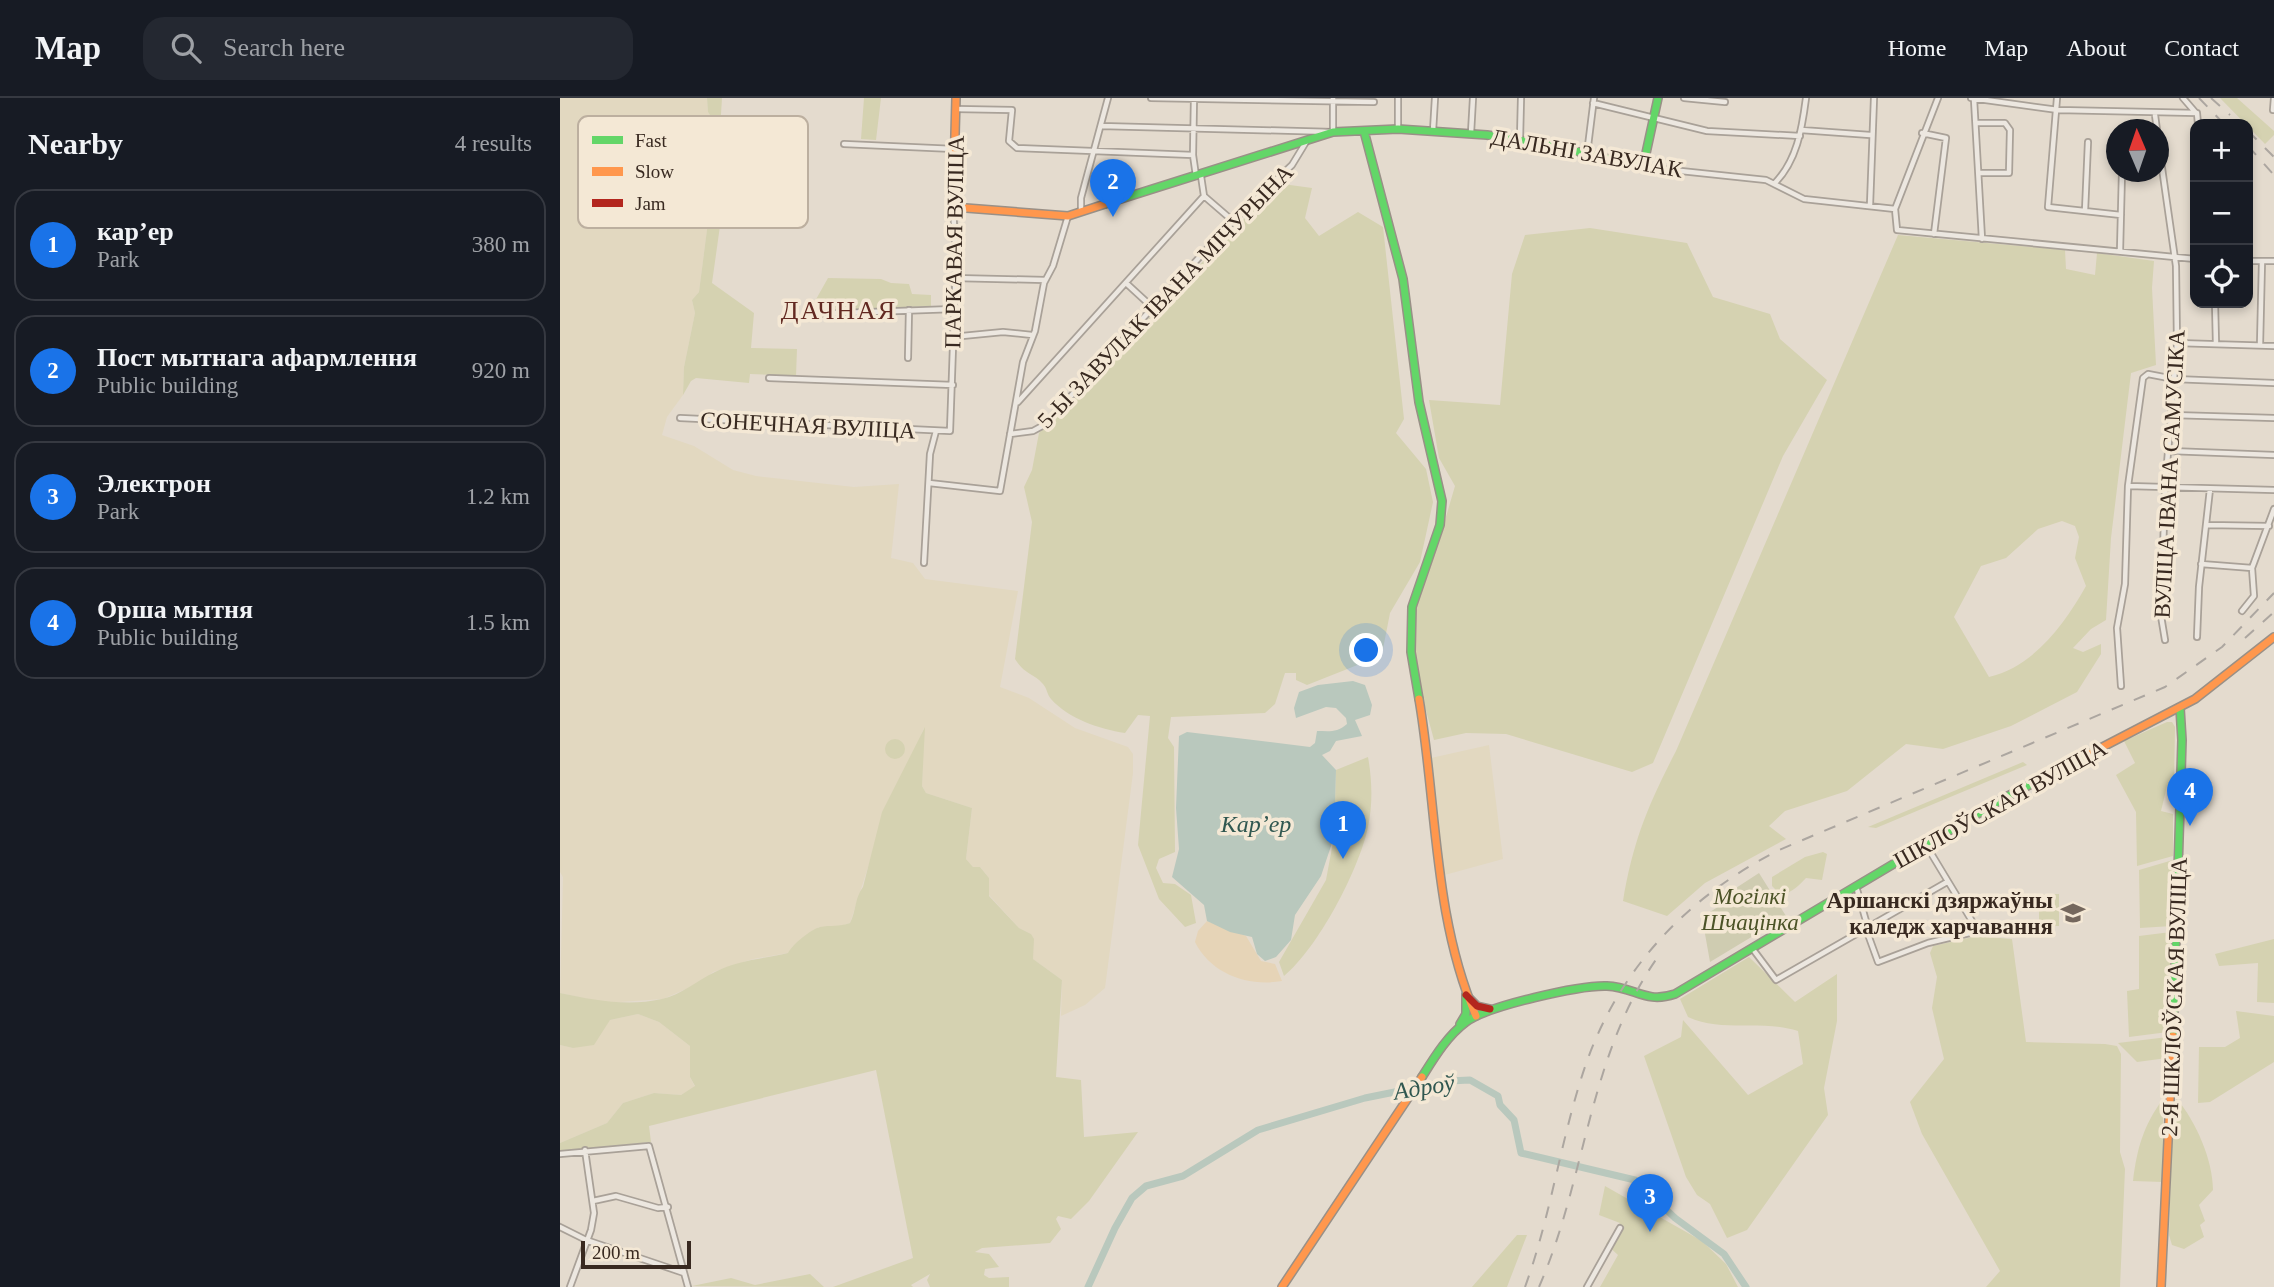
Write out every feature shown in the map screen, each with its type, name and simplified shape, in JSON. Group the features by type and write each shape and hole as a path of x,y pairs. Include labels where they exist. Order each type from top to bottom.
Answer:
{"street":[{"name":"ПАРКАВАЯ ВУЛІЦА","path":"936,431 950,431 952,427 956,98"},
{"path":"1081,212 1081,198 1108,98"},
{"path":"1151,98 1333,99 1374,102"},
{"path":"1194,98 1193,155 1204,196 1233,221"},
{"path":"1398,98 1398,129"},
{"path":"1433,131 1435,98"},
{"path":"1471,133 1473,98"},
{"path":"1520,139 1521,98"},
{"path":"1643,167 1658,98"},
{"path":"1684,98 1725,102"},
{"path":"1774,184 1790,165 1801,133 1806,98"},
{"path":"1870,205 1874,98"},
{"path":"1938,98 1922,133 1895,209 1897,230 2190,259"},
{"path":"1982,239 1980,173 1973,98 2058,110 2155,115 2197,113"},
{"path":"2057,98 2048,207 2121,215"},
{"path":"2183,98 2197,113 2198,119"},
{"path":"2273,110 2274,98"},
{"path":"1101,126 1334,132 1333,99"},
{"path":"1587,154 1593,101 1707,131 1871,135"},
{"path":"956,109 1012,110 1009,141 1014,148 1193,155"},
{"path":"2155,115 2156,119"},
{"path":"1976,123 2005,124 2010,130 2009,173 1980,173"},
{"name":"ДАЛЬНІ ЗАВУЛАК","path":"1068,216 1334,132 1398,129 1520,139 1643,167 1756,178 1804,199 1895,209"},
{"path":"1364,131 1403,279 1419,402 1443,501 1435,540 1412,607 1410,639 1428,753 1436,857 1466,998 1474,1017 1455,1031"},
{"path":"1922,133 1946,138 1934,234"},
{"name":"5-Ы ЗАВУЛАК ІВАНА МІЧУРЫНА","path":"1010,433 1033,431 1044,425 1151,306 1233,221 1292,166 1306,140"},
{"path":"2085,212 2088,142"},
{"path":"844,144 955,149"},
{"path":"2120,251 2122,182"},
{"name":"ВУЛІЦА ІВАНА САМУСІКА","path":"2164,182 2175,258 2177,343 2165,488 2161,616 2165,640"},
{"path":"1018,402 1204,196"},
{"path":"929,483 1000,491 1023,362 1045,280 1053,266 1068,216 953,207"},
{"path":"2253,261 2274,261"},
{"path":"2260,345 2262,261"},
{"path":"954,278 1045,280"},
{"path":"1126,283 1151,306"},
{"path":"2215,308 2216,344"},
{"path":"813,314 954,309"},
{"path":"908,358 909,310"},
{"path":"952,337 1003,332 1032,335"},
{"path":"2177,343 2274,346"},
{"path":"2121,686 2117,628 2125,584 2128,486 2143,378 2148,374 2174,379 2274,383"},
{"path":"769,379 953,385"},
{"path":"1018,392 1024,396"},
{"path":"2172,415 2274,418"},
{"name":"СОНЕЧНАЯ ВУЛІЦА","path":"680,418 936,431"},
{"path":"924,563 930,454 936,431"},
{"path":"2170,451 2274,455"},
{"path":"2128,486 2274,490"},
{"path":"2197,637 2201,564 2210,489"},
{"path":"2242,611 2254,596 2252,568 2274,509"},
{"path":"2207,525 2269,526"},
{"path":"2201,564 2252,568"},
{"name":"ШКЛОЎСКАЯ ВУЛІЦА","path":"1474,1017 1497,1009 1600,986 1617,987 1647,1000 1666,998 2049,773 2180,708 2212,687 2274,637"},
{"name":"2-Я ШКЛОЎСКАЯ ВУЛІЦА","path":"2161,1287 2176,953 2182,740 2180,708"},
{"path":"1856,885 1878,962 1927,943 1978,931 1926,845"},
{"path":"1752,948 1776,980 1947,882"},
{"path":"1466,998 1477,1006 1497,1009"},
{"path":"1282,1287 1465,1016 1466,998"},
{"path":"560,1153 645,1145 650,1149 688,1287"},
{"path":"570,1287 591,1230 593,1201 585,1150"},
{"path":"593,1201 616,1196 658,1208 668,1207"},
{"path":"560,1227 586,1240 684,1273"},
{"path":"1587,1287 1620,1228"}],"shaded area":[{"path":"560,98 707,98 711,116 578,116 578,228 707,228 699,292 692,300 695,313 684,367 683,395 667,417 662,435 694,446 733,470 756,476 854,487 899,484 891,558 913,563 925,579 1018,591 1000,687 1029,698 1075,728 1128,747 1133,754 1133,773 1105,988 1085,1005 1061,1016 1062,980 1033,959 1031,934 1019,928 989,895 989,878 980,867 973,867 966,859 972,808 926,793 922,786 924,728 872,855 850,923 834,928 819,927 788,953 753,959 713,972 702,982 663,999 605,1003 560,993 563,877 560,872"},
{"path":"707,98 722,98 721,116 711,116"},
{"path":"864,98 881,98 876,140 861,139"},
{"path":"2220,98 2237,98 2274,131 2274,135 2265,144 2253,132 2253,119 2241,119"},
{"path":"1281,180 1290,185 1312,188 1305,218 1319,236 1358,212 1383,227 1404,419 1396,433 1426,469 1433,502 1420,562 1390,613 1383,649 1360,664 1307,685 1296,680 1296,673 1285,673 1275,704 1265,713 1171,717 1168,738 1174,747 1175,852 1159,859 1156,868 1163,883 1175,884 1191,895 1196,923 1185,927 1159,899 1138,845 1150,716 1138,715 1125,733 1085,722 1058,706 1043,684 1023,669 1015,659 1032,522 1024,487 1032,470 1039,433"},
{"path":"707,228 720,228 712,283 754,313 751,348 797,349 796,376 750,374 749,383 696,378 691,381 683,395 684,367 695,313 692,300 699,292"},
{"path":"1590,228 1687,243 1713,297 1770,314 1780,339 1827,380 1783,456 1653,763 1632,772 1506,734 1466,733 1434,740 1414,666 1415,599 1441,534 1455,486 1439,458 1429,400 1500,405 1512,274 1525,235"},
{"path":"1898,235 2065,250 2066,269 2095,275 2097,253 2154,261 2152,288 2156,365 2131,373 2111,538 2106,620 2091,629 2073,648 2083,652 2101,644 2101,654 2077,692 2011,726 1943,749 1906,744 1847,791 1785,811 1769,826 1786,839 1705,883 1667,916 1623,901 1643,824","holes":["2062,521 2075,526 2079,537 2075,558 2086,586 2058,629 2034,654 2005,672 1989,677 1954,617 1981,566 2006,558 2038,529"]},
{"path":"828,278 881,279 891,283 909,284 912,294 931,295 931,306 813,312 810,310"},
{"path":"2172,722 2175,727 2174,784 2167,786 2161,811 2173,814 2173,856 2137,866 2136,812 2116,775 2135,763 2124,741"},
{"path":"925,727 922,786 926,793 972,808 966,859 973,867 980,867 989,878 989,896 1019,928 1031,934 1034,939 1033,959 1062,980 1056,1077 1081,1080 1084,1137 1138,1132 1089,1201 1071,1219 1058,1216 1056,1219 1061,1229 1050,1243 982,1248 975,1252 989,1254 999,1267 985,1269 984,1275 989,1278 1009,1277 1009,1287 930,1287 927,1280 930,1274 911,1285 913,1287 833,1287 913,1258 876,1070 649,1126 651,1142 560,1151 560,1143 607,1123 623,1103 654,1093 681,1095 695,1086 690,1077 690,1046 659,1022 638,1014 610,1020 594,1045 573,1048 560,1045 560,993 623,1002 662,999 724,968 788,953 807,934 820,927 850,923 863,887 882,812"},
{"path":"895,739 902,742 905,749 902,756 895,759 888,756 885,749 888,742"},
{"path":"1489,745 1503,859 1441,876 1431,758"},
{"name":"Карʼер","path":"1368,757 1371,809 1356,864 1323,928 1284,976 1279,962 1326,880 1334,837 1336,770"},
{"path":"2023,762 2027,765 1876,828 1868,827"},
{"path":"1823,852 1827,854 1822,880 1806,878 1787,893 1779,893 1772,886 1772,877 1805,857"},
{"path":"2173,860 2172,926 2140,928 2139,870"},
{"path":"2039,894 2059,894 2059,926 2039,926"},
{"path":"2171,932 2168,1032 2129,1037 2127,991 2139,989 2139,936"},
{"path":"1977,936 2012,939 2026,1042 2105,1044 2117,1046 2121,1054 2120,1152 2125,1169 2120,1287 1986,1287 2000,1271 1922,1134 1910,1102 1944,1059 1932,1008 1937,977 1930,953 1933,946"},
{"path":"2274,939 2274,1003 2257,1002 2258,963 2219,966 2215,954"},
{"path":"1749,957 1795,1002 1837,974 1837,1021 1824,1088 1828,1115 1747,1230 1727,1238 1710,1204 1697,1195 1686,1177 1644,1056 1681,1037 1683,1020 1748,1095 1803,1064 1798,1031 1770,1026 1715,1024 1688,1017 1680,999"},
{"path":"2236,1011 2274,1016 2274,1062 2210,1102 2198,1103 2199,1047 2225,1047 2240,1038"},
{"path":"638,1014 659,1022 690,1046 690,1077 695,1087 681,1095 654,1093 623,1103 607,1123 560,1143 560,1045 573,1048 610,1020"},
{"path":"2168,1037 2167,1058 2137,1062 2118,1043"},
{"path":"2163,1099 2163,1182 2133,1181 2142,1138"},
{"path":"2177,1099 2202,1142 2210,1166 2213,1190 2199,1205 2205,1221 2200,1225 2204,1237 2184,1249 2172,1245 2169,1235 2173,1105"},
{"path":"1605,1186 1702,1241 1726,1264 1738,1287 1600,1287 1618,1255 1606,1244 1620,1223 1599,1215"},
{"path":"1517,1235 1527,1235 1507,1287 1472,1287"},
{"path":"810,1274 824,1287 692,1286 731,1278 755,1285"}],"sand":[{"path":"1207,921 1246,936 1261,961 1275,964 1282,981 1244,980 1221,970 1211,962 1195,942 1198,931"}],"green space":[{"name":"Могілкі Шчацінка","path":"1759,873 1786,916 1710,962 1702,917 1721,905 1719,899"}],"water":[{"name":"Карʼер","path":"1353,681 1365,685 1372,705 1370,715 1355,720 1362,736 1336,741 1330,751 1322,755 1336,770 1334,837 1321,876 1295,915 1291,940 1276,957 1265,961 1257,954 1252,937 1230,932 1207,921 1204,905 1172,877 1179,849 1176,808 1179,736 1187,732 1310,747 1315,743 1317,731 1340,729 1347,724 1346,718 1336,708 1326,707 1296,718 1294,708 1299,692 1318,685"}],"waterway":[{"name":"Адроў","path":"1088,1287 1132,1198 1146,1186 1183,1176 1258,1130 1365,1098 1449,1081 1470,1080 1498,1096 1500,1105 1514,1120 1521,1153 1635,1180 1675,1218 1724,1254 1746,1287"}],"railway":[{"path":"2199,98 2219,119"},
{"path":"2211,98 2230,115"},
{"path":"2253,136 2274,157"},
{"path":"2253,152 2274,175"},
{"path":"1525,1287 1578,1089 1601,1027 1639,964 1688,911 1747,868 1779,850 2165,687 2222,647 2274,593"},
{"path":"2245,638 2274,612"},
{"path":"1539,1287 1555,1245 1590,1116 1617,1032 1636,992 1660,954"}],"traffic: fast":[{"path":"1105,204 1333,132 1398,129 1487,135 1554,146 1643,167 1658,98"},
{"path":"1364,131 1403,279 1419,402 1442,501 1440,525 1412,607 1411,652 1419,699"},
{"path":"2173,1036 2182,740 2180,708"},
{"path":"1422,1077 1441,1048 1459,1028 1493,1009 1594,987 1617,987 1656,997 1675,994 2006,797 2091,753"},
{"path":"1460,1024 1466,1014 1466,995"}],"traffic: slow":[{"path":"956,98 953,207 1068,216 1105,204"},
{"path":"2091,753 2195,699 2274,637"},
{"path":"1419,699 1438,860 1451,939 1476,1016"},
{"path":"2161,1287 2173,1036"},
{"path":"1282,1287 1422,1077"}],"traffic: jam":[{"path":"1466,995 1477,1006 1490,1009"}],"place":[{"name":"Пост мытнага афармлення","path":"1113,217"},
{"name":"Орша мытня","path":"2190,826"},
{"name":"карʼер","path":"1343,859"},
{"name":"Аршанскі дзяржаўны каледж харчавання","path":"2073,913"},
{"name":"Электрон","path":"1650,1232"}],"district":[{"name":"ДАЧНАЯ","path":"839,310"}]}
